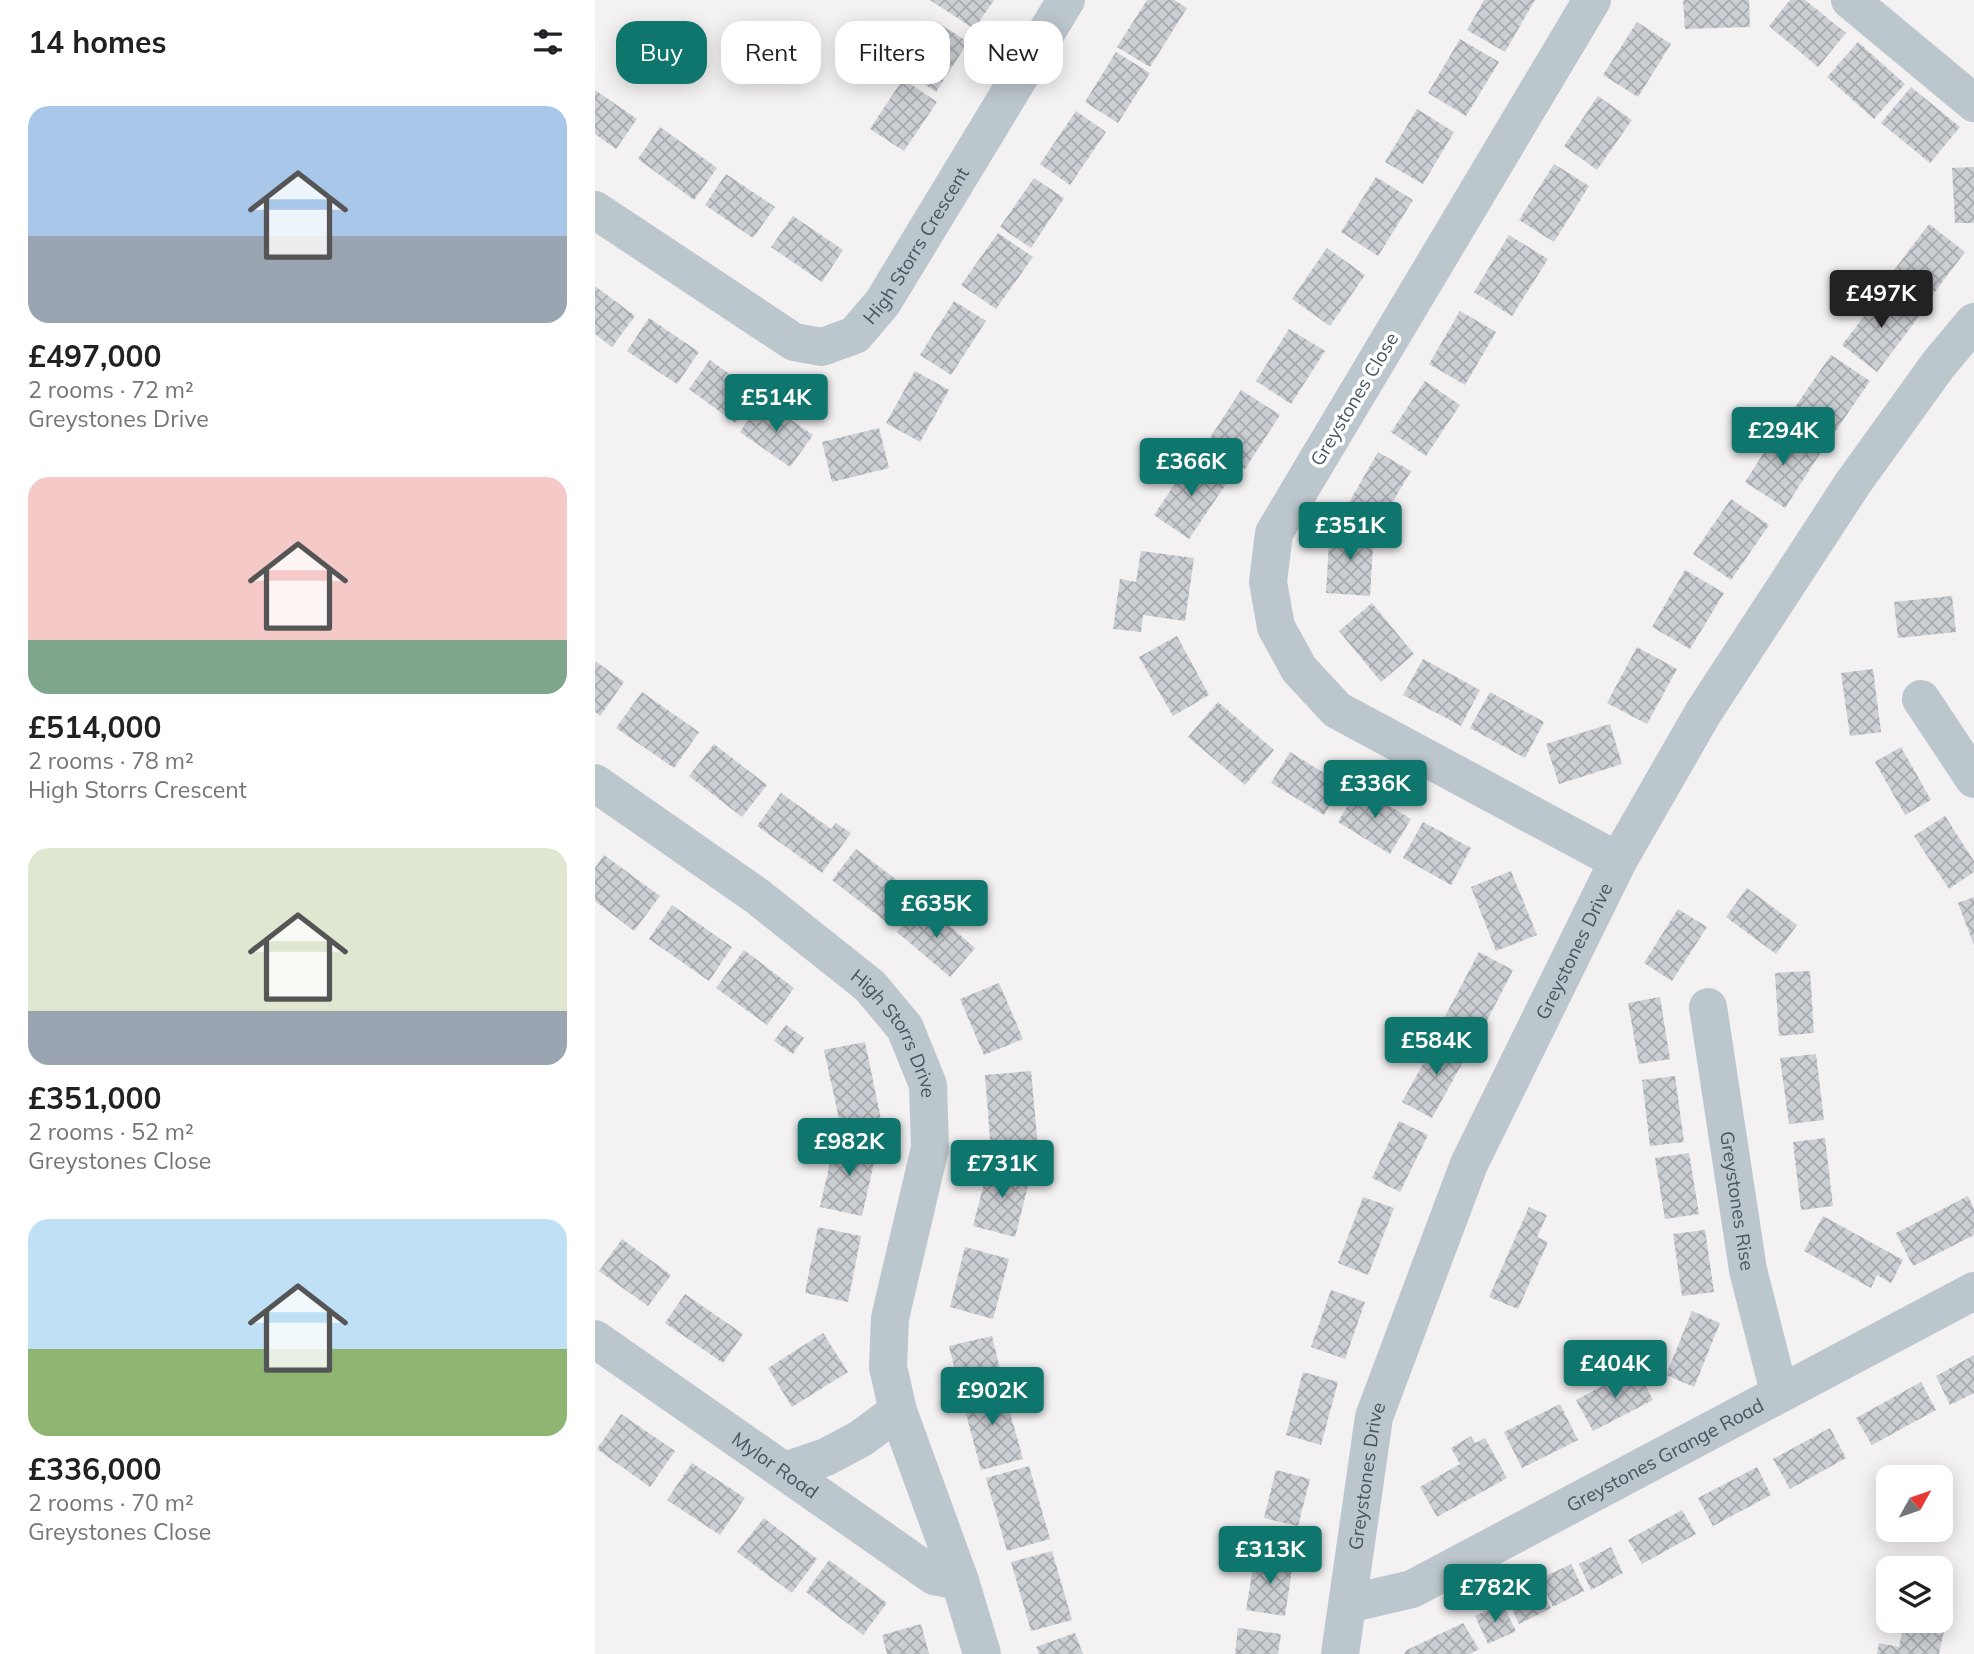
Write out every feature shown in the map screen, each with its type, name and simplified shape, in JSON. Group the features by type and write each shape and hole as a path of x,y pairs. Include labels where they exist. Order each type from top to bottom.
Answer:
{"street":[{"name":"High Storrs Crescent","path":"595,209 794,342 822,346 855,335 883,302 1066,0"},
{"name":"Greystones Close","path":"1592,0 1274,533 1268,582 1276,627 1299,668 1337,710 1618,861"},
{"path":"1850,0 1974,103"},
{"name":"Greystones Drive","path":"1340,1654 1374,1417 1469,1164 1618,861 1703,713 1853,484 1938,365 1974,322"},
{"path":"1921,699 1974,779"},
{"name":"High Storrs Drive","path":"595,783 757,896 870,986 905,1028 928,1085 930,1148 890,1318 888,1367 898,1411 960,1581 982,1654"},
{"name":"Greystones Rise","path":"1708,1007 1748,1270 1779,1392"},
{"name":"Greystones Grange Road","path":"1348,1604 1412,1588 1506,1541 1779,1392 1974,1291"},
{"name":"Mylor Road","path":"595,1339 934,1576 960,1581"},
{"path":"785,1471 826,1457 860,1439 898,1411"}],"building":[{"path":"930,0 994,0 980,21 964,22"},
{"path":"1147,0 1174,0 1187,8 1150,67 1117,47"},
{"path":"1484,0 1535,0 1505,52 1467,30"},
{"path":"1683,0 1749,0 1750,27 1685,29"},
{"path":"1790,0 1805,0 1846,33 1818,67 1769,26"},
{"path":"1637,22 1671,44 1638,97 1603,75"},
{"path":"950,30 964,39 964,48 950,70"},
{"path":"1460,39 1499,62 1466,116 1428,93"},
{"path":"1858,42 1905,84 1874,119 1827,77"},
{"path":"1116,52 1150,73 1118,123 1085,102"},
{"path":"900,84 910,84 937,102 904,151 870,129"},
{"path":"924,84 941,84 936,92"},
{"path":"1911,87 1960,127 1930,163 1881,123"},
{"path":"595,90 637,119 616,149 595,134"},
{"path":"1598,96 1632,120 1597,170 1564,146"},
{"path":"1417,109 1454,132 1423,184 1385,162"},
{"path":"1076,111 1106,132 1070,185 1040,164"},
{"path":"660,127 717,168 694,200 638,159"},
{"path":"1554,164 1589,186 1554,242 1519,220"},
{"path":"1974,167 1974,223 1955,223 1952,168"},
{"path":"726,174 775,207 753,238 705,205"},
{"path":"1376,177 1413,200 1378,256 1341,232"},
{"path":"1034,178 1064,198 1031,248 1000,227"},
{"path":"793,216 843,250 822,282 771,247"},
{"path":"1929,224 1965,252 1921,310 1885,282"},
{"path":"998,233 1033,257 996,309 961,285"},
{"path":"1509,235 1548,259 1512,316 1474,292"},
{"path":"1327,248 1365,275 1330,326 1292,299"},
{"path":"595,286 635,316 612,347 595,334"},
{"path":"1885,289 1920,315 1877,372 1842,345"},
{"path":"954,301 986,321 951,375 920,355"},
{"path":"1460,311 1496,332 1465,385 1429,364"},
{"path":"649,318 699,352 677,384 627,351"},
{"path":"1289,329 1325,351 1291,404 1256,381"},
{"path":"1831,355 1870,381 1832,436 1793,410"},
{"path":"710,360 756,393 735,423 689,389"},
{"path":"915,371 949,390 920,442 886,423"},
{"path":"1425,381 1460,405 1426,456 1391,432"},
{"path":"1241,390 1280,415 1245,469 1206,444"},
{"path":"762,400 813,435 790,467 740,432"},
{"path":"1781,426 1821,452 1785,508 1745,482"},
{"path":"879,428 889,468 832,482 822,442"},
{"path":"1378,452 1411,471 1379,525 1347,506"},
{"path":"1193,457 1228,481 1189,539 1154,515"},
{"path":"1731,499 1769,525 1731,580 1693,554"},
{"path":"1330,527 1374,530 1370,596 1326,593"},
{"path":"1141,551 1194,558 1185,621 1143,615 1141,632 1113,629 1120,579 1136,582"},
{"path":"1685,570 1724,593 1690,649 1652,627"},
{"path":"1952,596 1956,632 1898,638 1894,602"},
{"path":"1372,603 1414,654 1381,682 1339,631"},
{"path":"1177,636 1209,695 1173,716 1139,657"},
{"path":"1637,647 1677,669 1647,724 1607,703"},
{"path":"1423,659 1480,690 1461,726 1403,695"},
{"path":"595,661 624,682 600,716 595,712"},
{"path":"1873,669 1881,732 1850,736 1841,673"},
{"path":"642,692 699,732 674,768 616,728"},
{"path":"1490,692 1544,722 1525,758 1470,728"},
{"path":"1218,702 1274,750 1245,785 1188,737"},
{"path":"1610,724 1622,764 1559,784 1546,744"},
{"path":"714,744 767,785 742,817 689,776"},
{"path":"1901,747 1931,800 1905,815 1875,762"},
{"path":"1290,752 1342,784 1324,815 1271,783"},
{"path":"1359,787 1411,819 1390,854 1338,822"},
{"path":"781,793 831,829 836,823 851,833 822,873 757,826"},
{"path":"1945,816 1974,861 1974,872 1949,889 1914,836"},
{"path":"1423,822 1471,848 1451,885 1403,858"},
{"path":"856,849 910,890 885,921 832,880"},
{"path":"604,855 660,896 634,931 595,901 595,868"},
{"path":"1511,871 1537,935 1496,951 1471,887"},
{"path":"1747,888 1797,925 1776,954 1726,917"},
{"path":"1974,897 1974,945 1958,903"},
{"path":"923,903 975,948 950,977 897,932"},
{"path":"672,905 732,947 709,981 649,939"},
{"path":"1678,909 1707,927 1672,981 1644,963"},
{"path":"744,950 794,988 767,1025 716,988"},
{"path":"1479,952 1513,970 1476,1042 1441,1024"},
{"path":"1810,971 1814,1033 1779,1036 1775,973"},
{"path":"999,983 1023,1039 984,1055 960,999"},
{"path":"1660,997 1670,1059 1639,1064 1628,1003"},
{"path":"786,1025 804,1038 793,1054 774,1041"},
{"path":"1439,1035 1469,1051 1432,1118 1402,1102"},
{"path":"865,1042 882,1124 842,1132 824,1050"},
{"path":"1816,1054 1824,1120 1789,1124 1780,1058"},
{"path":"1031,1071 1038,1147 991,1151 985,1075"},
{"path":"1675,1076 1684,1142 1650,1146 1642,1080"},
{"path":"1399,1121 1428,1135 1400,1192 1372,1178"},
{"path":"1825,1138 1833,1206 1801,1210 1793,1142"},
{"path":"835,1140 877,1149 862,1216 820,1207"},
{"path":"1689,1153 1699,1214 1665,1219 1655,1158"},
{"path":"989,1164 1031,1174 1015,1237 973,1226"},
{"path":"1968,1196 1974,1209 1974,1235 1913,1266 1896,1233"},
{"path":"1363,1197 1394,1208 1368,1275 1338,1263"},
{"path":"1529,1207 1547,1215 1537,1237 1548,1242 1518,1309 1489,1297"},
{"path":"1823,1216 1903,1260 1891,1283 1877,1275 1871,1288 1804,1251"},
{"path":"818,1227 861,1236 848,1302 805,1293"},
{"path":"1705,1230 1714,1292 1682,1296 1673,1234"},
{"path":"622,1239 671,1275 648,1306 599,1271"},
{"path":"965,1247 1009,1259 993,1319 950,1307"},
{"path":"1331,1290 1365,1302 1345,1359 1311,1347"},
{"path":"685,1294 743,1334 723,1363 665,1323"},
{"path":"1692,1311 1720,1323 1694,1387 1666,1375"},
{"path":"823,1333 848,1372 792,1407 768,1368"},
{"path":"992,1336 1000,1369 957,1379 949,1346"},
{"path":"1974,1355 1974,1393 1950,1405 1936,1376"},
{"path":"1636,1368 1653,1400 1593,1431 1576,1400"},
{"path":"1303,1372 1338,1382 1321,1445 1286,1435"},
{"path":"1921,1382 1936,1410 1872,1445 1856,1418"},
{"path":"1002,1384 1023,1459 981,1470 961,1395"},
{"path":"1560,1404 1578,1440 1522,1468 1504,1432"},
{"path":"621,1414 675,1451 650,1487 597,1449"},
{"path":"1830,1428 1846,1458 1790,1489 1773,1459"},
{"path":"1471,1436 1475,1443 1485,1438 1507,1478 1437,1517 1420,1487 1460,1464 1451,1448"},
{"path":"692,1463 745,1498 720,1535 667,1500"},
{"path":"1029,1466 1050,1539 1007,1551 986,1478"},
{"path":"1757,1467 1771,1495 1713,1526 1698,1498"},
{"path":"1276,1470 1310,1479 1298,1526 1264,1518"},
{"path":"1682,1510 1696,1534 1642,1564 1628,1540"},
{"path":"764,1518 817,1559 792,1593 737,1552"},
{"path":"1611,1547 1623,1573 1591,1590 1579,1564"},
{"path":"1052,1551 1072,1620 1031,1631 1011,1562"},
{"path":"1255,1556 1293,1562 1285,1616 1246,1610"},
{"path":"829,1560 887,1603 863,1635 806,1592"},
{"path":"1571,1564 1584,1591 1553,1607 1540,1579"},
{"path":"1537,1581 1551,1608 1519,1624 1506,1596"},
{"path":"1502,1603 1516,1631 1488,1644 1475,1616"},
{"path":"1463,1623 1479,1649 1470,1654 1404,1654 1407,1650"},
{"path":"921,1624 929,1654 887,1654 882,1635"},
{"path":"1238,1628 1281,1634 1278,1654 1235,1654"},
{"path":"1075,1633 1083,1654 1039,1654 1036,1647"},
{"path":"1902,1633 1944,1633 1939,1654 1877,1654 1879,1643 1899,1647"}]}
